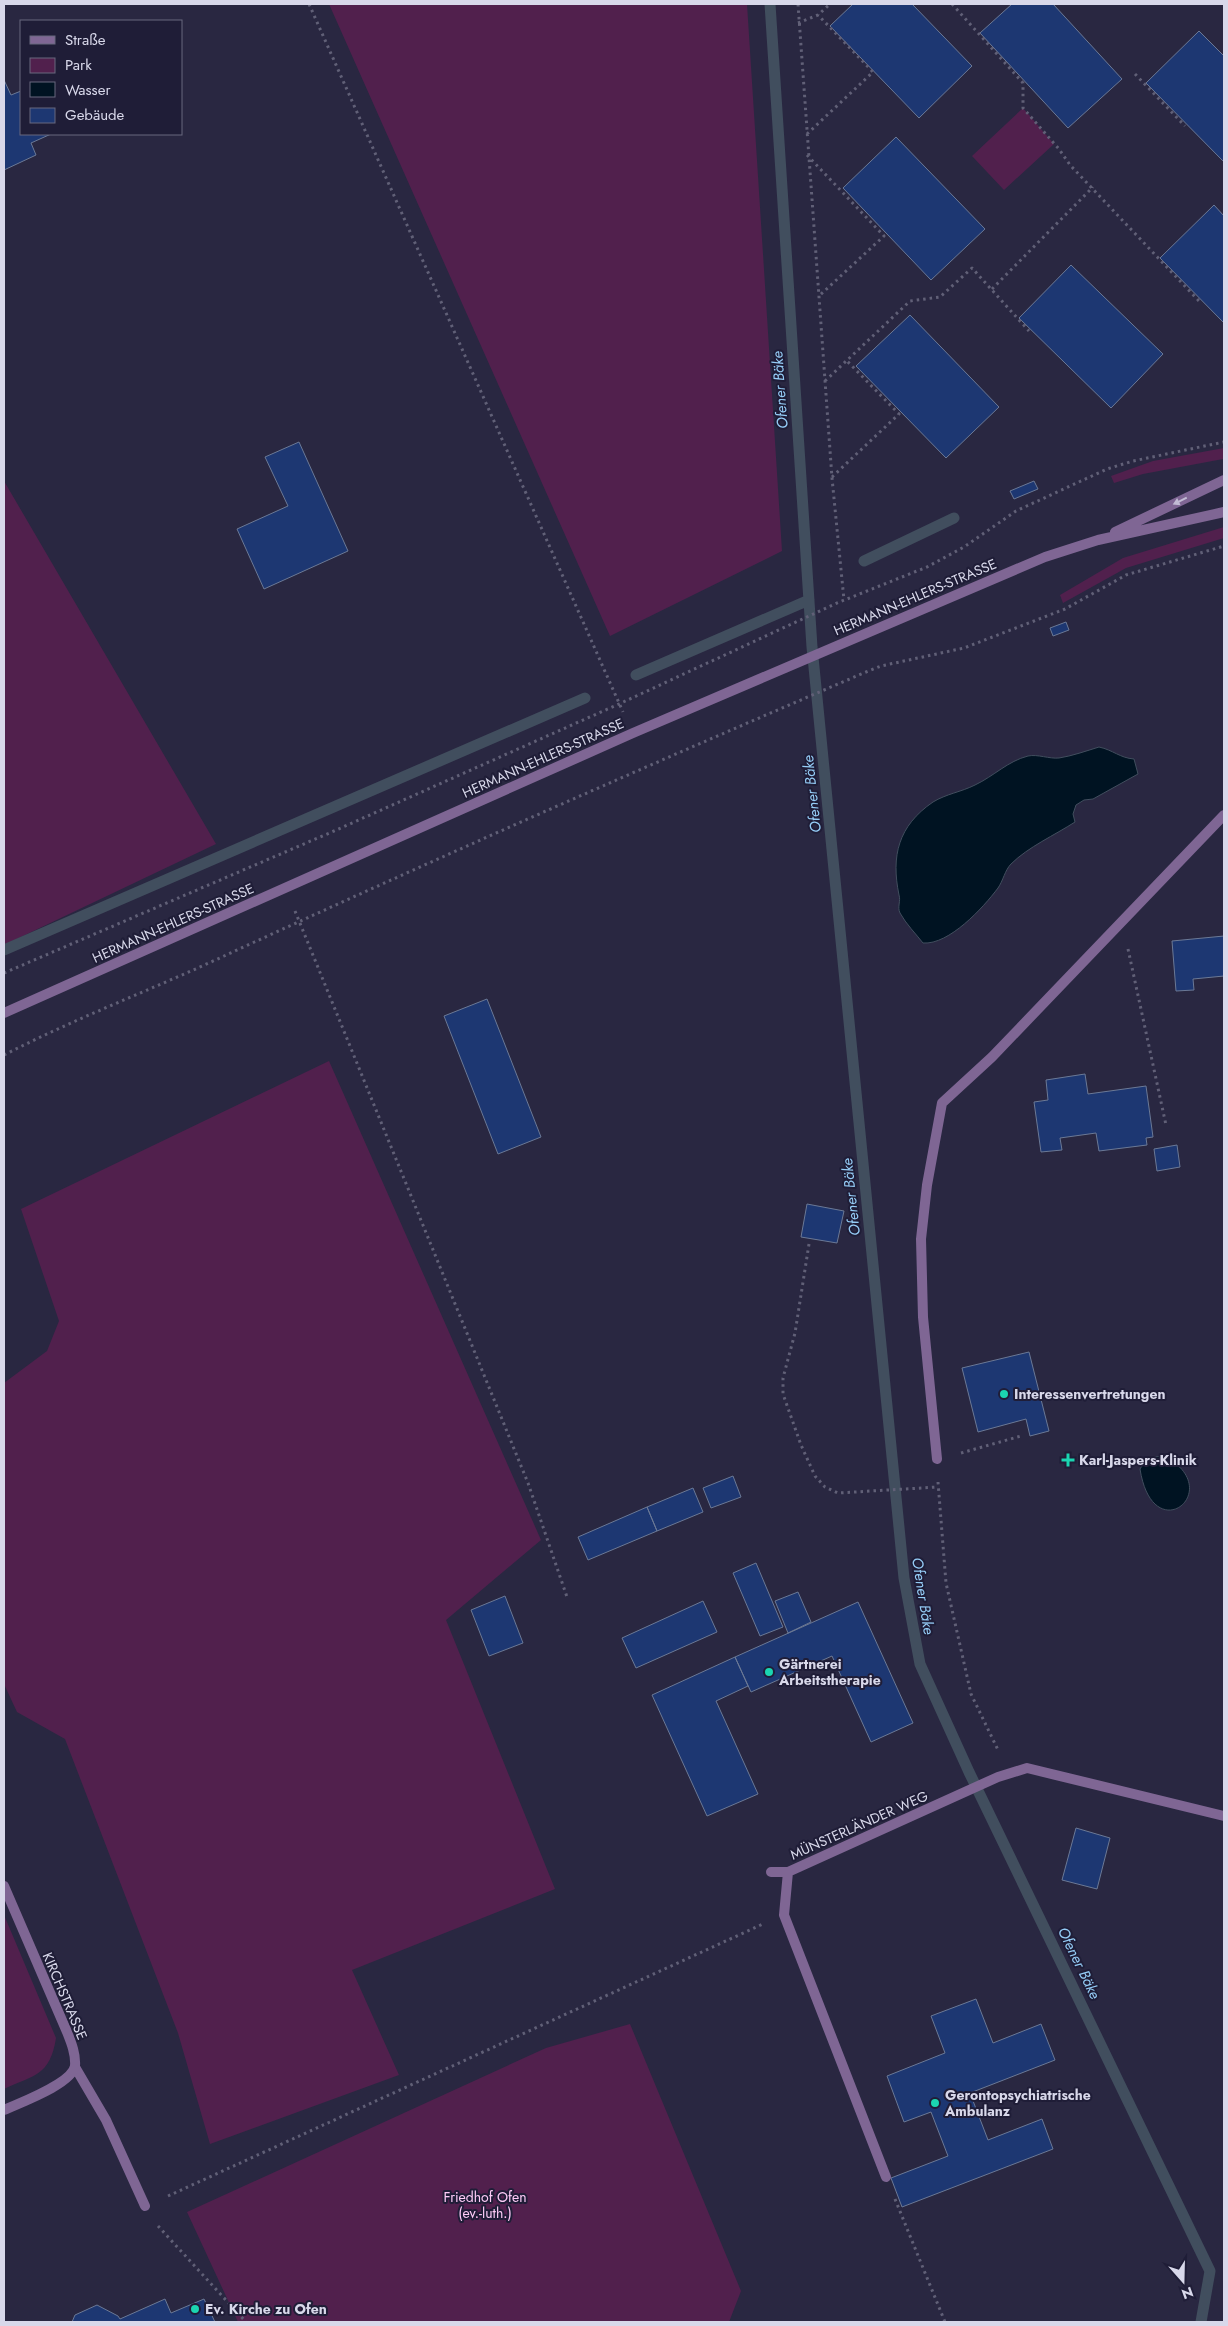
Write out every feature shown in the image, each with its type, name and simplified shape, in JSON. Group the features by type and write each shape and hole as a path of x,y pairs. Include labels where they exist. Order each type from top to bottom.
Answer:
{"street":[{"name":"HERMANN-EHLERS-STRASSE","path":"1098,540 1224,480"},
{"name":"HERMANN-EHLERS-STRASSE","path":"4,1013 633,733 856,636 1046,557 1098,540 1224,512"},
{"path":"937,1458 923,1317 921,1239 924,1203 942,1103 992,1057 1224,815"},
{"name":"MÜNSTERLÄNDER WEG","path":"886,2177 784,1915 788,1872 998,1777 1027,1768 1224,1816"},
{"path":"771,1872 788,1872"},
{"name":"KIRCHSTRASSE","path":"4,1886 67,2032 74,2051 75,2067"},
{"path":"4,2110 55,2086 67,2078 75,2067 106,2120 145,2206"}],"path":[{"path":"309,4 633,733"},
{"path":"798,4 807,155 832,478 844,600"},
{"path":"798,23 818,15 830,4"},
{"path":"952,4 1023,83 1023,108 1059,149 1070,165 1199,300"},
{"path":"806,135 872,72 818,15"},
{"path":"1135,74 1185,126"},
{"path":"807,155 884,236 818,297"},
{"path":"992,289 1093,187"},
{"path":"825,382 910,301 940,297 972,268 1029,331"},
{"path":"832,478 900,414 847,361"},
{"path":"4,973 334,831 619,704 785,626 948,556 1016,511 1108,469 1132,461 1224,442"},
{"path":"4,1055 131,996 210,963 556,806 866,672 964,648 1065,609 1126,576 1224,546"},
{"path":"286,887 528,1483 567,1597"},
{"path":"1117,926 1127,945 1166,1125"},
{"path":"809,1244 795,1333 783,1378 783,1394 801,1445 819,1482 838,1493 938,1487"},
{"path":"1010,1772 971,1694 946,1583 937,1458 1021,1436"},
{"path":"246,2322 159,2228 145,2206 784,1915"},
{"path":"886,2177 945,2322"}],"green space":[{"path":"329,4 747,4 782,551 610,636"},
{"path":"1023,108 1054,144 1004,190 972,156"},
{"path":"1224,448 1223,459 1143,474 1114,483 1111,476 1153,461"},
{"path":"4,481 216,844 4,945"},
{"path":"1224,527 1224,538 1126,568 1063,603 1060,595 1123,558"},
{"path":"329,1061 541,1540 446,1620 555,1889 352,1970 399,2075 210,2144 178,2033 65,1739 17,1712 4,1684 4,1383 47,1351 59,1321 21,1209"},
{"path":"4,1915 56,2038 50,2060 45,2067 32,2077 4,2089"},
{"name":"Friedhof Ofen (ev.-luth.)","path":"630,2024 741,2291 729,2322 238,2322 187,2212 546,2048"}],"water":[{"path":"1099,747 1134,759 1138,774 1093,799 1084,800 1076,805 1073,814 1075,822 1033,847 1011,864 998,888 975,915 944,938 923,943 905,921 899,908 897,855 900,843 912,821 933,802 975,785 1021,758 1040,756 1059,758"},
{"path":"1164,1456 1182,1469 1189,1484 1188,1496 1181,1506 1170,1510 1158,1507 1147,1494 1140,1469 1150,1459"}],"building":[{"path":"853,4 912,4 972,66 919,118 830,26"},
{"path":"1012,4 1053,4 1122,79 1068,128 980,33"},
{"path":"1199,31 1224,56 1224,162 1146,83"},
{"path":"4,80 11,95 20,91 20,135 49,135 31,143 36,155 4,170"},
{"path":"896,137 985,229 931,280 843,188"},
{"path":"1214,205 1224,216 1224,323 1160,258"},
{"path":"1071,265 1163,354 1111,408 1019,318"},
{"path":"910,315 999,407 946,458 856,366"},
{"path":"299,442 348,551 264,589 237,529 288,506 265,457"},
{"path":"1034,481 1038,489 1014,499 1010,491"},
{"path":"1066,622 1069,630 1053,636 1050,628"},
{"path":"1224,936 1224,976 1193,979 1194,990 1176,991 1172,941"},
{"path":"487,999 541,1137 498,1154 444,1016"},
{"path":"1085,1074 1088,1094 1146,1086 1153,1137 1146,1138 1147,1145 1099,1151 1096,1133 1060,1138 1062,1150 1041,1152 1034,1102 1048,1100 1046,1080"},
{"path":"1177,1145 1180,1167 1157,1171 1154,1149"},
{"path":"807,1204 844,1211 837,1243 801,1237"},
{"name":"Interessenvertretungen","path":"1029,1352 1049,1431 1030,1436 1026,1419 978,1432 962,1368"},
{"path":"733,1476 741,1497 711,1508 703,1488"},
{"path":"693,1488 703,1512 657,1531 647,1507"},
{"path":"647,1507 657,1531 588,1560 578,1537"},
{"path":"756,1563 783,1627 760,1636 733,1573"},
{"path":"798,1592 811,1622 788,1633 775,1601"},
{"path":"505,1596 523,1643 489,1656 471,1610"},
{"path":"703,1601 717,1632 636,1668 622,1638"},
{"name":"Gärtnerei Arbeitstherapie","path":"858,1602 913,1723 871,1742 832,1656 751,1692 735,1657"},
{"path":"735,1657 748,1686 716,1701 758,1794 707,1816 652,1695"},
{"path":"1076,1828 1110,1838 1097,1889 1062,1880"},
{"name":"Gerontopsychiatrische Ambulanz","path":"976,1999 993,2043 1041,2024 1055,2060 970,2093 988,2140 1042,2119 1053,2149 902,2207 891,2178 948,2156 931,2112 904,2122 887,2076 945,2053 931,2016"},
{"name":"Ev. Kirche zu Ofen","path":"165,2299 171,2313 204,2299 215,2322 72,2322 75,2315 97,2305 118,2316 120,2319"}],"waterway":[{"name":"Ofener Bäke","path":"770,4 812,647 904,1578 920,1664 969,1772 1210,2271 1201,2322"},
{"path":"864,561 954,518"},
{"path":"636,675 809,600"},
{"path":"4,950 585,698"}],"place":[{"name":"Interessenvertretungen","path":"1004,1394"},
{"name":"Karl-Jaspers-Klinik","path":"1068,1460"},
{"name":"Gärtnerei Arbeitstherapie","path":"769,1672"},
{"name":"Gerontopsychiatrische Ambulanz","path":"935,2103"},
{"name":"Ev. Kirche zu Ofen","path":"195,2309"}]}
